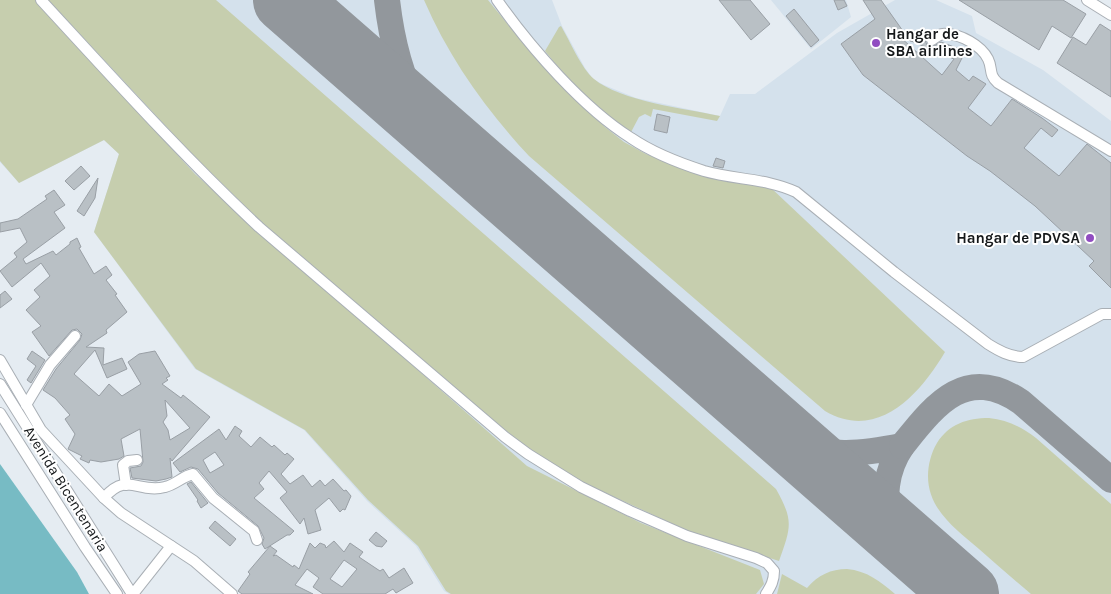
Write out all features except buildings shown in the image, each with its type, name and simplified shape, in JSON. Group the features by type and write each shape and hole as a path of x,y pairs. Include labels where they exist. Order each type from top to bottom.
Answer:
{"street":[{"path":"41,0 139,106 224,194 259,227 505,437 555,471 630,511 687,536 767,563 774,571 774,577 773,584 766,594"},
{"path":"497,0 528,40 574,91 630,138 669,158 706,172 782,185 796,192 894,272 988,344 1000,351 1016,357 1023,357 1102,314 1111,314"},
{"path":"1087,0 1111,15"},
{"path":"932,40 939,34 946,34 968,40 984,53 988,60 992,78 998,83 1111,151"},
{"path":"26,404 50,366 75,336"},
{"path":"0,360 41,430 104,498 121,513 194,561 232,594"},
{"name":"Avenida Bicentenaria","path":"0,384 133,594"},
{"name":"Avenida Bicentenaria","path":"0,412 85,547 117,594"},
{"path":"126,485 123,465 128,461 138,460"},
{"path":"104,498 116,486 165,487 193,474 213,498 254,531 257,540"},
{"path":"133,594 171,546"}],"shaded area":[{"path":"0,0 552,0 562,26 593,79 636,98 720,116 730,94 755,94 837,33 895,0 936,0 972,16 976,33 1043,70 1111,121 1111,594 449,594 444,591 416,546 367,501 304,430 195,369 94,232 119,154 104,140 19,183 0,162"},
{"path":"771,0 846,0 851,17 811,49"}],"green space":[{"path":"0,0 36,0 195,174 527,466 641,523 760,570 764,584 756,594 451,594 446,591 418,546 368,500 305,430 196,369 94,232 119,154 104,140 19,183 0,161"},
{"path":"48,0 216,0 776,489 786,509 789,524 779,561 688,531 582,482 532,452 356,307 261,222 190,152"},
{"path":"424,0 488,0 565,90 624,142 646,154 699,175 769,186 945,352 935,368 910,397 896,409 880,417 863,421 844,419 825,411 529,156 483,102 457,63"},
{"path":"561,26 589,74 606,87 637,99 720,116 717,121 653,109 651,117 645,114 639,117 630,134 585,95 545,51"},
{"path":"989,418 1020,427 1036,438 1111,504 1111,594 1031,594 953,526 938,509 929,488 928,476 930,459 937,443 947,431 959,423 973,419"},
{"path":"847,569 873,577 895,594 777,594 782,574 807,588 825,574"}],"water":[{"path":"0,464 77,572 89,594 0,594"}],"taxiway":[{"path":"387,0 394,41 401,68 411,94 417,106 439,134"},
{"path":"902,446 939,404 953,394 967,388 983,387 1001,391 1021,402 1111,480"},
{"path":"792,442 818,451 832,453 874,451 902,446 892,464 886,496 890,516 895,528 903,539"}],"runway":[{"path":"286,0 966,594"}],"place":[{"name":"Hangar de SBA airlines","path":"876,43"},
{"name":"Hangar de PDVSA","path":"1090,238"}]}
